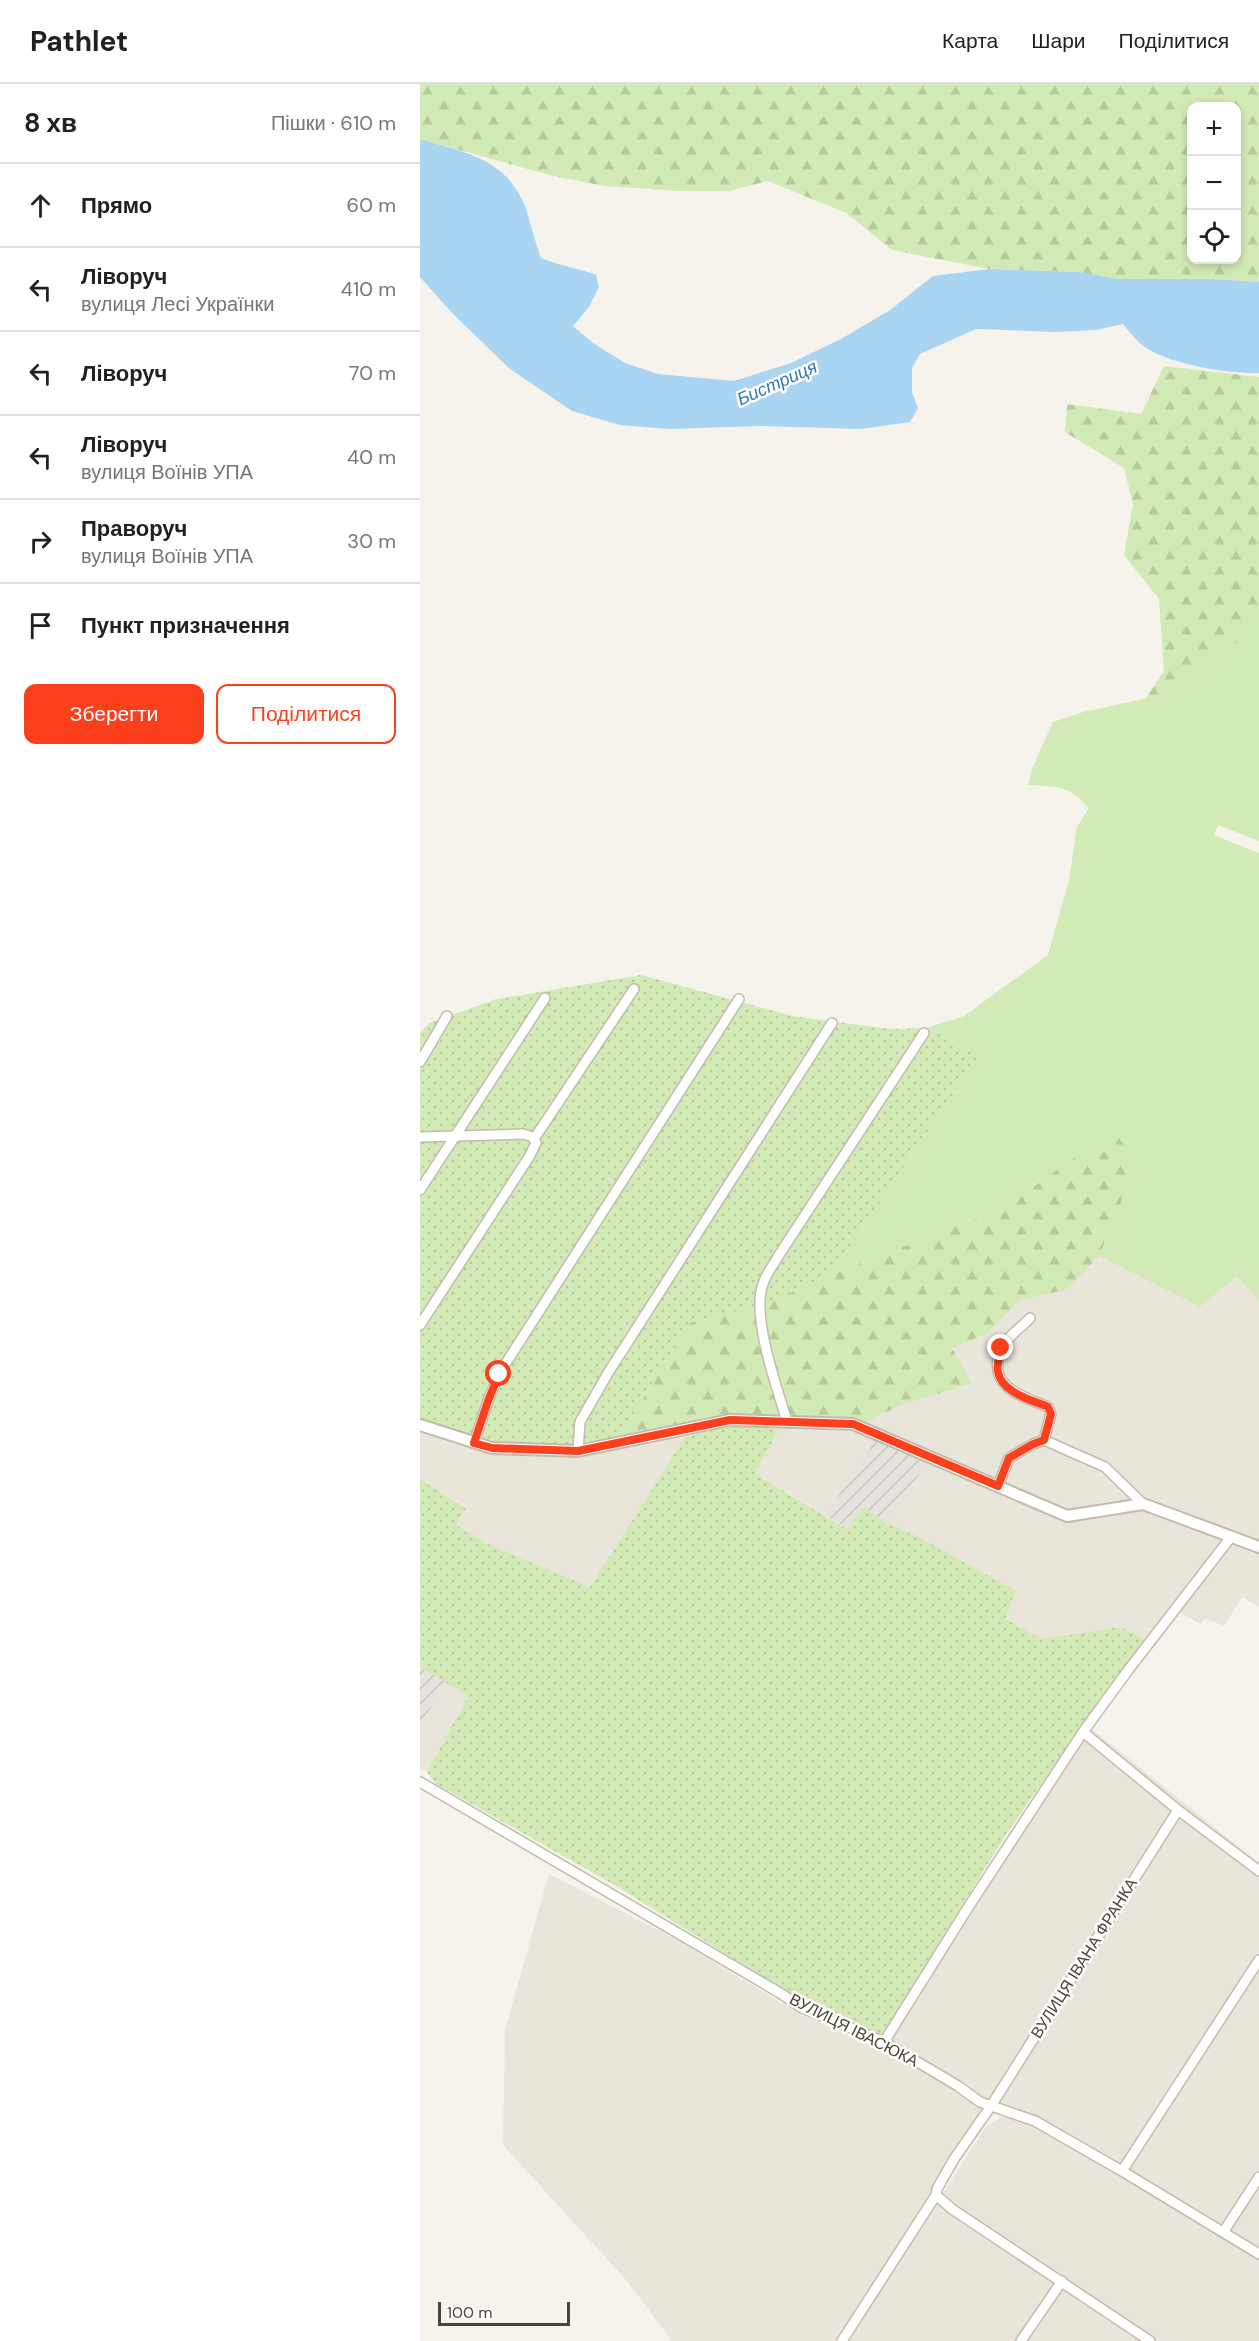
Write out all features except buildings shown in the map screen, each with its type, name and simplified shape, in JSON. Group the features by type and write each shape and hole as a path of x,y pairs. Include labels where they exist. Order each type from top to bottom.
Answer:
{"street":[{"path":"534,1139 634,989"},
{"path":"420,1190 545,998"},
{"path":"474,1443 499,1374 739,999"},
{"path":"420,1062 447,1016"},
{"path":"578,1451 580,1422 608,1373 832,1023"},
{"path":"787,1421 764,1342 760,1296 763,1284 779,1255 924,1033"},
{"path":"420,1137 529,1134 534,1139 535,1147 420,1324"},
{"path":"1030,1318 1001,1348 997,1371 1003,1384 1013,1392 1048,1407 1051,1414 1044,1440"},
{"path":"420,1425 492,1448 578,1451 730,1420 853,1424 1067,1516 1143,1504"},
{"path":"998,1486 1009,1458 1044,1440 1105,1467 1143,1504 1259,1547"},
{"path":"884,2043 969,1906 1083,1732 1231,1537"},
{"path":"1083,1732 1178,1810 1259,1870"},
{"name":"ВУЛИЦЯ ІВАСЮКА","path":"420,1782 622,1899 802,2008 884,2043 958,2086 980,2102 1035,2121 1122,2170 1259,2254"},
{"name":"ВУЛИЦЯ ІВАНА ФРАНКА","path":"842,2341 936,2195 954,2159 991,2106 1178,1810"},
{"path":"1122,2170 1259,1960"},
{"path":"1224,2231 1259,2177"},
{"path":"936,2195 952,2209 1150,2341"},
{"path":"1021,2341 1062,2281"}],"shaded area":[{"path":"1099,1256 1200,1307 1237,1276 1259,1301 1259,1543 1146,1500 1068,1513 864,1423 901,1405 971,1383 951,1348 988,1333 1018,1301 1068,1289"},
{"path":"423,1428 490,1450 572,1456 685,1437 590,1587 488,1544 455,1525 466,1507 420,1479 420,1433"},
{"path":"779,1429 862,1432 878,1437 825,1515 755,1474"},
{"path":"878,1437 928,1461 886,1523 863,1507 848,1529 825,1515"},
{"path":"928,1461 1071,1520 1138,1509 1225,1541 1147,1641 1121,1627 1042,1639 1004,1619 1016,1591 886,1523"},
{"path":"1232,1542 1259,1551 1259,1607 1242,1597 1224,1626 1206,1618 1200,1624 1179,1612"},
{"path":"420,1667 446,1682 420,1726"},
{"path":"446,1682 468,1695 427,1772 420,1768 420,1726"},
{"path":"1092,1729 1259,1863 1259,2248 1122,2165 1048,2124 995,2106 896,2047 890,2036"},
{"path":"549,1874 680,1941 799,2014 911,2063 991,2113 838,2341 672,2341 627,2281 503,2145 505,2030"},
{"path":"1001,2117 1016,2118 1045,2129 1259,2259 1259,2341 847,2341 985,2128"}],"green space":[{"path":"420,84 1259,84 1259,282 1213,279 1119,279 1080,272 989,269 892,250 846,213 768,181 729,191 678,191 605,186 553,176 420,139"},
{"path":"1164,366 1259,377 1259,613 1243,637 1171,693 1145,700 1164,671 1159,599 1124,555 1133,504 1124,468 1065,432 1067,404 1141,414"},
{"path":"1259,613 1259,841 1218,825 1214,835 1259,853 1259,1301 1237,1276 1200,1307 1099,1256 1120,1205 1066,1163 1008,1206 830,1275 979,1056 926,1028 964,1016 1048,955 1069,880 1077,827 1089,808 1062,788 1028,785 1032,769 1053,722 1083,712 1171,693 1243,637"},
{"path":"641,975 793,1016 889,1029 926,1028 979,1056 830,1275 763,1305 691,1322 616,1441 564,1449 486,1444 420,1421 420,1033 429,1023 497,999"},
{"path":"1116,1132 1134,1163 1099,1256 1068,1289 1018,1301 988,1333 952,1348 972,1383 901,1405 864,1423 743,1418 616,1441 691,1322 763,1305 830,1275 1008,1206 1066,1163"},
{"path":"734,1426 779,1429 755,1474 847,1529 863,1507 886,1523 917,1536 1016,1591 1005,1619 1042,1639 1121,1627 1147,1641 1097,1703 1005,1836 882,2035 805,2005 616,1886 436,1784 427,1772 468,1696 420,1667 420,1479 466,1508 456,1525 488,1544 590,1587 685,1437"}],"water":[{"name":"Бистриця","path":"420,139 483,160 508,179 518,192 526,209 541,258 596,275 599,287 589,307 573,326 593,343 625,363 658,374 734,381 791,363 841,339 890,310 933,276 989,269 1080,272 1119,279 1213,279 1259,282 1259,373 1215,370 1166,358 1142,345 1123,324 1096,330 1056,332 976,329 920,354 912,368 912,392 918,408 910,422 861,429 761,426 670,429 620,425 572,411 510,369 452,313 420,277"}],"route":[{"path":"499,1374 474,1443 492,1448 578,1451 730,1420 758,1419 853,1424 998,1486 1009,1458 1044,1440 1051,1414 1048,1407 1013,1392 1003,1384 997,1371 1001,1348"}]}
